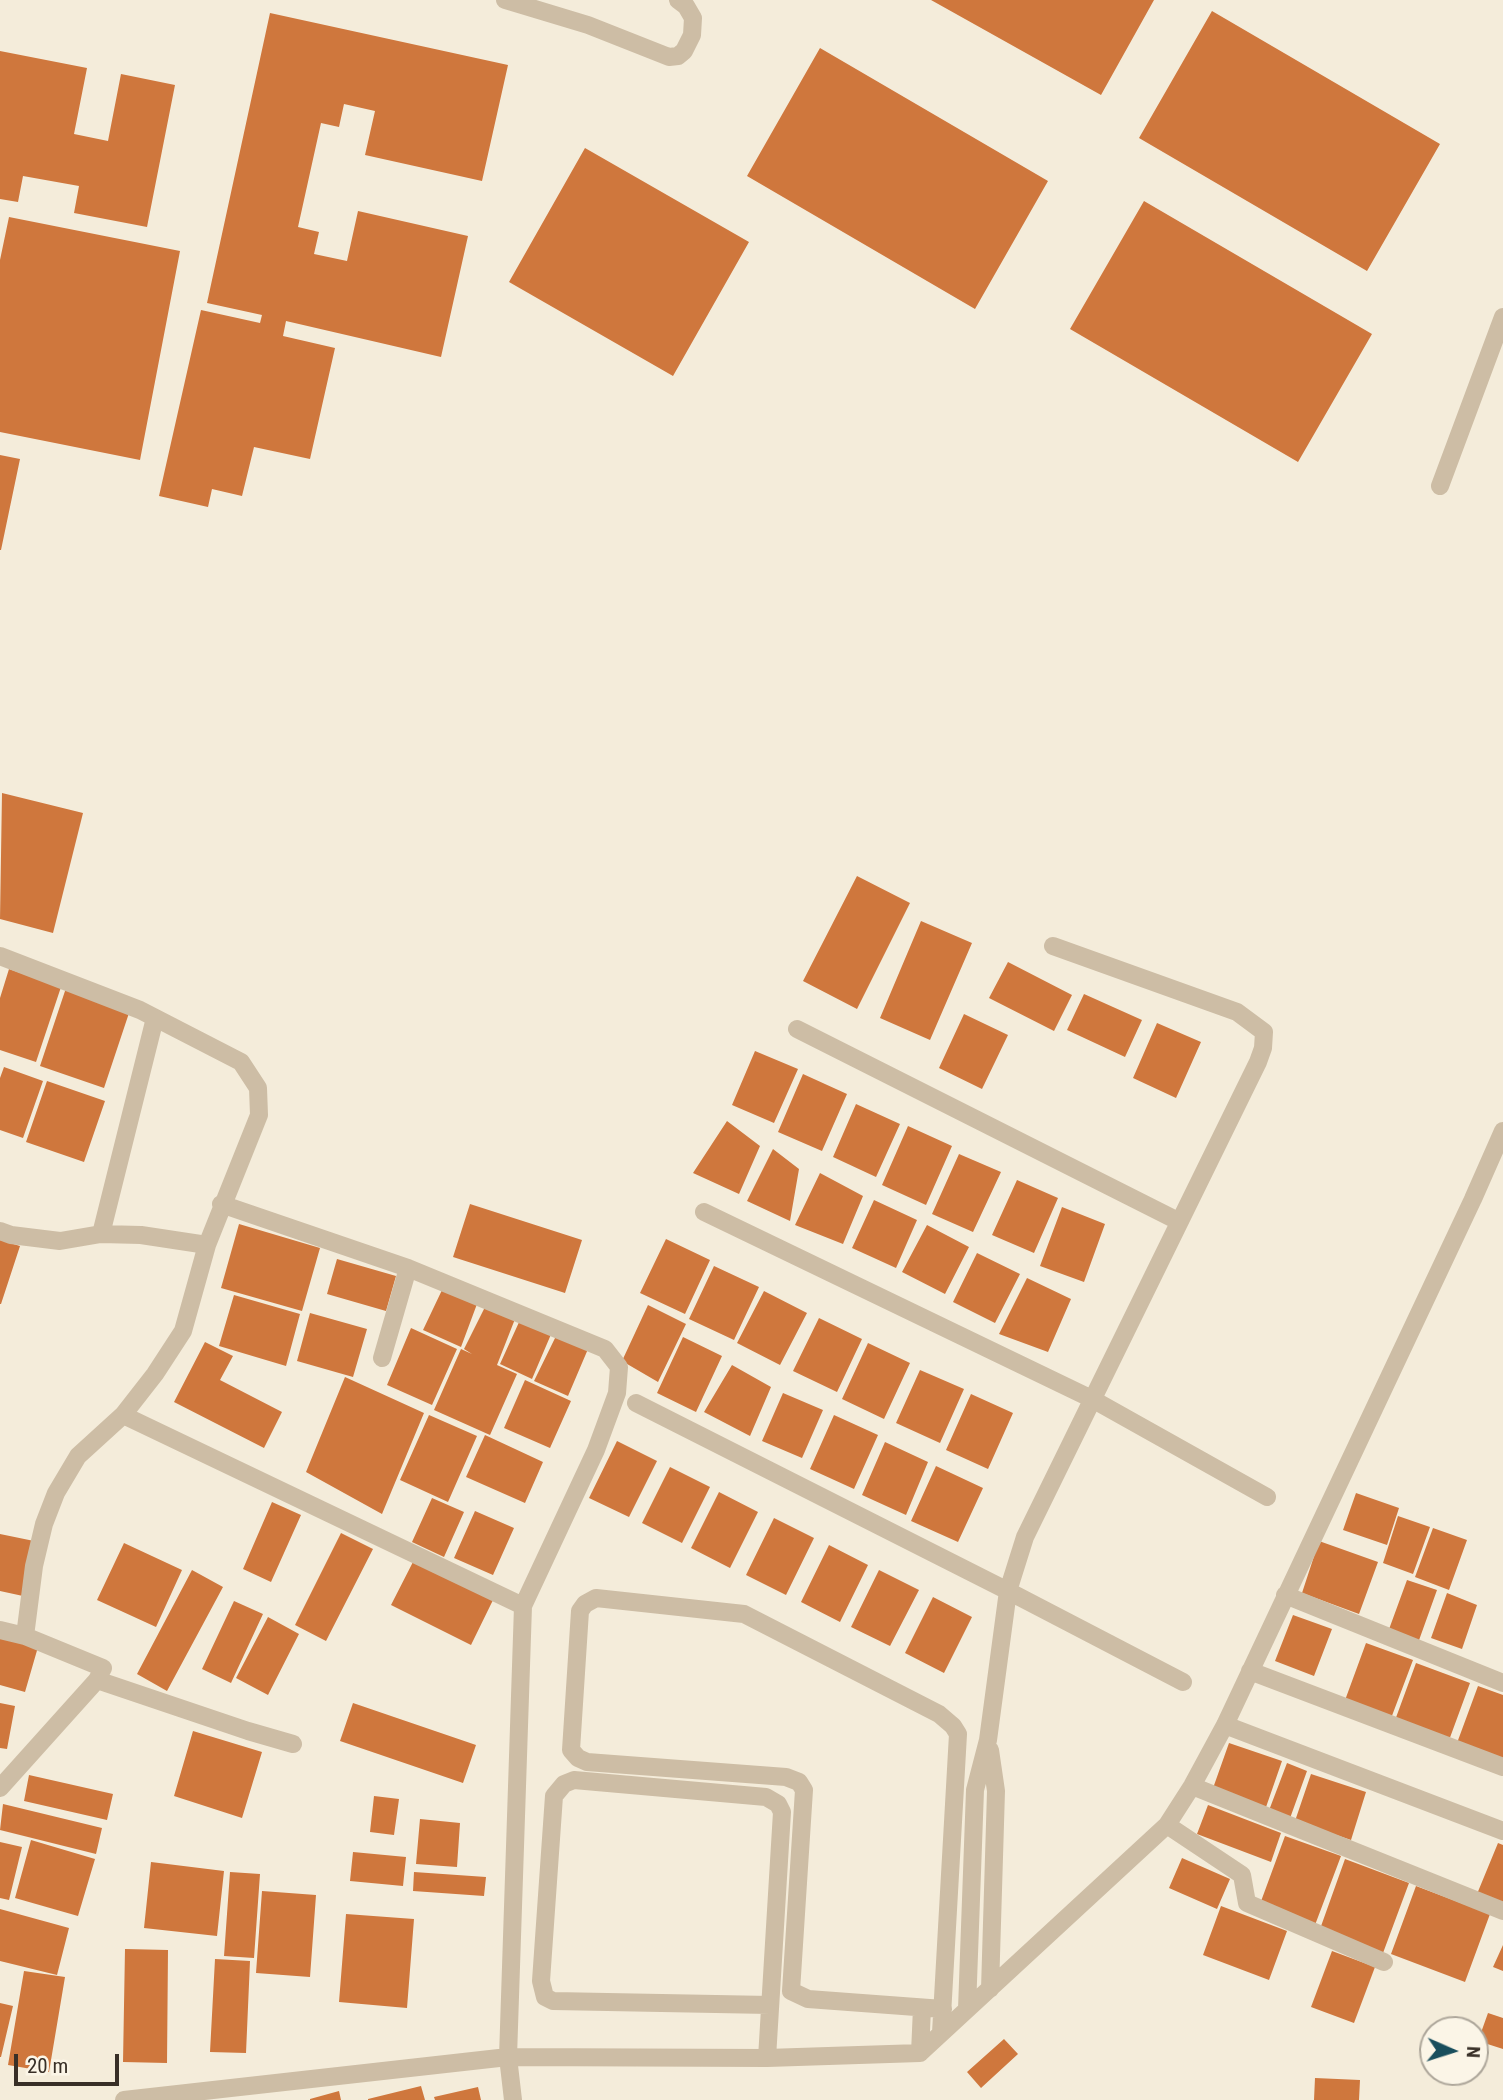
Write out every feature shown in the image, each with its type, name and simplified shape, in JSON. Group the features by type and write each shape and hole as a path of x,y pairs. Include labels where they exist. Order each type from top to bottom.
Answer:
{"street":[{"path":"505,0 588,25 669,57 678,56 684,51 692,35 693,18 686,6 678,0"},
{"path":"1440,486 1503,317"},
{"path":"967,2009 975,1790 988,1740 1008,1591 1025,1537 1263,1048 1264,1032 1237,1012 1053,946"},
{"path":"0,956 140,1010 241,1062 258,1088 260,1115 206,1245 183,1331 155,1374 123,1415 78,1456 56,1493 44,1524 34,1566 25,1636"},
{"path":"101,1234 155,1018"},
{"path":"797,1029 1178,1221"},
{"path":"124,2100 508,2057 767,2058 920,2053 1167,1825 1192,1786 1225,1725 1474,1199 1503,1131"},
{"path":"222,1204 408,1268 605,1349 619,1367 617,1393 596,1450 523,1606 508,2057 513,2100"},
{"path":"704,1212 1092,1399 1268,1497"},
{"path":"0,1231 11,1235 60,1241 101,1234 141,1235 206,1245"},
{"path":"382,1358 408,1268"},
{"path":"636,1403 1183,1682"},
{"path":"123,1415 523,1606"},
{"path":"1285,1595 1503,1683"},
{"path":"942,2033 958,1734 953,1726 939,1714 744,1614 596,1598 585,1604 580,1611 571,1750 578,1758 587,1762 786,1777 799,1782 804,1790 791,1991 808,1999 943,2009"},
{"path":"0,1630 25,1636 103,1668 97,1680 0,1788"},
{"path":"1250,1671 1503,1767"},
{"path":"97,1680 293,1744"},
{"path":"1225,1725 1503,1831"},
{"path":"988,1740 996,1791 990,1989"},
{"path":"767,2058 782,1812 778,1804 766,1797 574,1780 564,1784 554,1796 541,1981 545,1997 553,2001 770,2005"},
{"path":"1192,1786 1503,1911"},
{"path":"1167,1825 1242,1875 1247,1903 1384,1962"},
{"path":"510,1988 542,1990"},
{"path":"920,2053 922,2008"}],"building":[{"path":"931,0 1154,0 1101,95"},
{"path":"1212,11 1440,144 1367,271 1139,138"},
{"path":"270,13 508,65 482,181 365,155 375,111 344,104 339,127 321,123 298,227 319,232 314,254 347,261 358,211 468,236 441,357 286,321 283,336 335,348 310,459 254,447 242,496 212,489 208,507 159,496 201,310 260,323 262,315 207,303"},
{"path":"820,48 1048,181 975,309 747,176"},
{"path":"0,51 87,68 74,134 108,141 121,74 175,85 147,227 74,213 79,186 23,176 18,202 0,199"},
{"path":"585,148 749,242 673,376 509,282"},
{"path":"1144,201 1372,334 1298,462 1070,329"},
{"path":"9,217 180,251 140,460 0,432 0,260"},
{"path":"0,455 20,459 1,550 0,550"},
{"path":"2,793 83,813 53,933 0,919"},
{"path":"857,876 910,903 857,1009 803,981"},
{"path":"921,921 972,943 930,1040 880,1018"},
{"path":"1008,962 1072,995 1054,1031 989,998"},
{"path":"9,969 61,987 36,1062 0,1050 0,998"},
{"path":"66,988 130,1010 104,1088 40,1066"},
{"path":"1084,994 1142,1020 1125,1057 1067,1030"},
{"path":"964,1014 1008,1035 982,1089 939,1068"},
{"path":"1157,1023 1201,1042 1176,1098 1133,1078"},
{"path":"755,1051 798,1069 774,1123 732,1105"},
{"path":"4,1067 43,1081 23,1138 0,1130 0,1078"},
{"path":"803,1074 847,1094 822,1151 778,1132"},
{"path":"47,1081 105,1101 84,1162 26,1142"},
{"path":"856,1104 900,1124 876,1177 833,1157"},
{"path":"727,1121 760,1146 739,1194 693,1173"},
{"path":"908,1126 952,1146 926,1205 882,1185"},
{"path":"773,1149 799,1169 790,1221 747,1201"},
{"path":"959,1154 1001,1172 973,1232 932,1214"},
{"path":"820,1173 863,1196 843,1244 795,1225"},
{"path":"1017,1180 1058,1198 1034,1253 992,1235"},
{"path":"874,1200 917,1220 896,1268 852,1248"},
{"path":"470,1204 582,1240 565,1293 453,1257"},
{"path":"1062,1207 1105,1224 1084,1282 1040,1266"},
{"path":"239,1224 320,1248 302,1311 221,1288"},
{"path":"927,1225 969,1247 945,1294 902,1272"},
{"path":"666,1239 710,1260 685,1314 640,1293"},
{"path":"0,1240 20,1246 1,1304 0,1304"},
{"path":"977,1253 1020,1274 995,1323 953,1302"},
{"path":"337,1259 396,1276 386,1311 327,1294"},
{"path":"714,1266 759,1287 734,1340 689,1319"},
{"path":"1027,1278 1071,1299 1048,1352 999,1334"},
{"path":"442,1290 477,1304 461,1347 423,1330"},
{"path":"764,1291 807,1313 780,1365 737,1343"},
{"path":"234,1295 300,1314 286,1366 219,1346"},
{"path":"648,1305 686,1324 658,1382 622,1361"},
{"path":"485,1307 515,1319 497,1365 517,1374 490,1435 434,1410 461,1349 472,1354 464,1349"},
{"path":"310,1313 367,1329 353,1377 297,1361"},
{"path":"819,1318 862,1339 837,1392 793,1371"},
{"path":"520,1320 552,1332 532,1379 500,1364"},
{"path":"411,1328 457,1349 432,1405 387,1385"},
{"path":"557,1334 588,1349 568,1396 534,1381"},
{"path":"683,1337 722,1356 696,1412 657,1393"},
{"path":"205,1342 233,1356 220,1380 282,1412 264,1448 174,1402"},
{"path":"868,1343 910,1363 884,1419 842,1399"},
{"path":"732,1365 771,1387 750,1436 704,1412"},
{"path":"920,1370 964,1389 940,1443 896,1423"},
{"path":"345,1377 424,1413 382,1514 306,1472"},
{"path":"525,1380 571,1401 550,1448 504,1428"},
{"path":"783,1393 823,1410 802,1458 762,1441"},
{"path":"971,1394 1013,1413 988,1469 946,1450"},
{"path":"429,1415 477,1436 448,1502 400,1480"},
{"path":"834,1415 878,1435 854,1489 810,1469"},
{"path":"485,1435 543,1462 525,1503 466,1477"},
{"path":"617,1441 657,1461 629,1517 589,1498"},
{"path":"885,1442 928,1462 906,1515 862,1495"},
{"path":"936,1466 983,1488 958,1542 911,1521"},
{"path":"670,1467 710,1487 682,1543 642,1523"},
{"path":"719,1492 758,1512 730,1568 691,1548"},
{"path":"1356,1493 1399,1508 1387,1545 1343,1530"},
{"path":"432,1498 464,1512 444,1557 412,1542"},
{"path":"272,1502 301,1515 271,1582 243,1569"},
{"path":"475,1511 514,1528 493,1575 454,1558"},
{"path":"1398,1516 1430,1527 1413,1574 1383,1563"},
{"path":"774,1518 814,1538 786,1595 746,1575"},
{"path":"1433,1528 1467,1540 1449,1590 1415,1577"},
{"path":"341,1533 373,1549 326,1641 295,1625"},
{"path":"0,1534 34,1541 23,1596 0,1591"},
{"path":"1319,1541 1378,1562 1359,1614 1302,1593"},
{"path":"124,1543 182,1570 156,1627 97,1600"},
{"path":"829,1545 868,1565 840,1622 801,1602"},
{"path":"414,1560 493,1600 471,1645 391,1605"},
{"path":"192,1570 223,1587 167,1691 137,1674"},
{"path":"879,1570 919,1590 890,1646 851,1627"},
{"path":"1407,1580 1437,1590 1418,1643 1388,1632"},
{"path":"1447,1593 1477,1605 1462,1649 1431,1638"},
{"path":"933,1597 972,1617 944,1673 905,1653"},
{"path":"234,1601 263,1614 231,1683 202,1669"},
{"path":"1293,1615 1332,1629 1314,1676 1275,1661"},
{"path":"268,1617 299,1634 268,1695 236,1678"},
{"path":"0,1637 38,1647 25,1692 0,1685"},
{"path":"1366,1643 1413,1660 1390,1721 1344,1703"},
{"path":"1416,1663 1470,1683 1448,1743 1394,1723"},
{"path":"1478,1686 1503,1695 1503,1760 1457,1743"},
{"path":"0,1703 15,1706 7,1749 0,1748"},
{"path":"353,1703 476,1745 463,1783 340,1741"},
{"path":"193,1731 262,1752 242,1818 174,1796"},
{"path":"1229,1743 1282,1761 1265,1810 1212,1791"},
{"path":"1287,1763 1307,1771 1289,1821 1268,1813"},
{"path":"1311,1774 1366,1792 1351,1840 1295,1821"},
{"path":"29,1775 113,1794 107,1820 24,1801"},
{"path":"374,1796 399,1799 394,1835 370,1832"},
{"path":"3,1804 102,1828 96,1854 0,1830"},
{"path":"1208,1805 1281,1833 1271,1862 1197,1834"},
{"path":"420,1819 460,1823 457,1867 416,1864"},
{"path":"1285,1836 1341,1856 1315,1925 1260,1904"},
{"path":"31,1840 95,1859 78,1916 15,1898"},
{"path":"0,1842 22,1847 9,1900 0,1898"},
{"path":"1498,1843 1503,1845 1503,1905 1477,1894"},
{"path":"353,1852 406,1857 403,1886 350,1881"},
{"path":"1182,1858 1230,1879 1217,1909 1169,1888"},
{"path":"1345,1859 1409,1883 1383,1953 1320,1929"},
{"path":"151,1862 224,1871 217,1936 144,1928"},
{"path":"230,1872 260,1874 254,1958 224,1956"},
{"path":"414,1872 486,1877 484,1896 413,1891"},
{"path":"1416,1886 1490,1914 1465,1982 1391,1954"},
{"path":"262,1891 316,1895 310,1977 256,1973"},
{"path":"1221,1906 1287,1931 1269,1980 1203,1955"},
{"path":"0,1909 69,1928 57,1975 0,1961"},
{"path":"346,1914 414,1919 407,2008 339,2002"},
{"path":"1503,1945 1503,1971 1493,1967"},
{"path":"125,1949 168,1950 167,2063 123,2062"},
{"path":"1332,1951 1375,1967 1354,2023 1311,2007"},
{"path":"215,1959 250,1961 246,2053 210,2052"},
{"path":"24,1971 65,1977 49,2072 8,2065"},
{"path":"0,2003 13,2006 1,2057 0,2057"},
{"path":"1488,2013 1503,2018 1503,2049 1489,2045"},
{"path":"1004,2039 1018,2054 981,2088 967,2072"},
{"path":"1315,2078 1360,2080 1359,2100 1314,2100"},
{"path":"421,2086 425,2100 368,2100 368,2099"},
{"path":"478,2087 481,2100 435,2100 434,2097"},
{"path":"339,2091 341,2100 310,2100 310,2099"}]}
